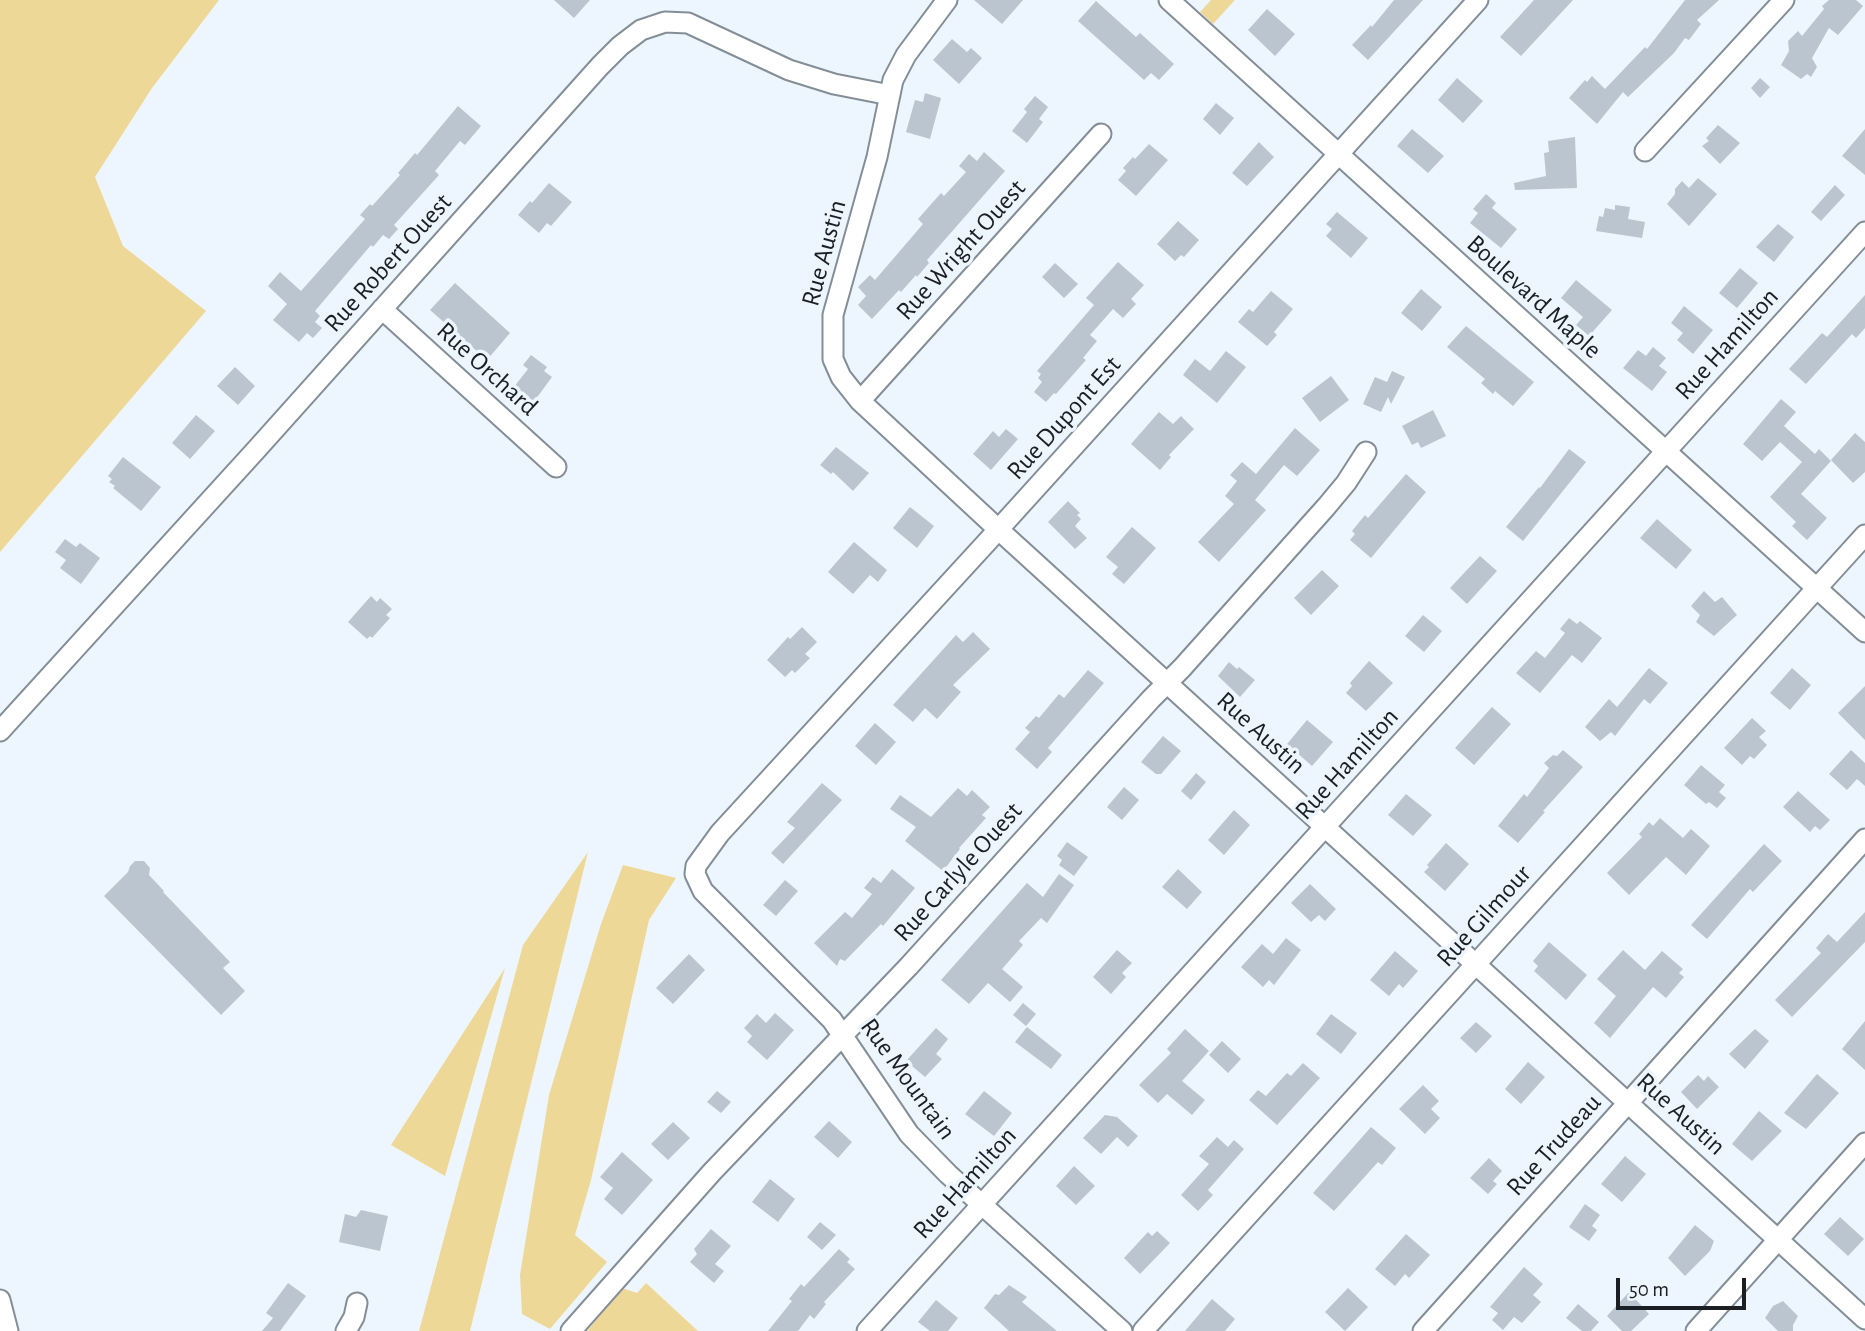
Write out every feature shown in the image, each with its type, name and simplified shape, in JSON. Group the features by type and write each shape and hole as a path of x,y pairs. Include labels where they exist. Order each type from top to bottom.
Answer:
{"street":[{"name":"Rue Austin","path":"947,0 897,68 875,167 835,304 832,325 833,359 836,370 847,386 999,530 1865,1319"},
{"name":"Boulevard Maple","path":"1169,0 1865,632"},
{"name":"Rue Dupont Est","path":"695,874 701,858 720,833 999,530 1478,0"},
{"path":"1645,151 1784,0"},
{"name":"Rue Robert Ouest","path":"0,731 609,56 641,30 665,22 688,23 789,70 834,84 890,95"},
{"name":"Rue Wright Ouest","path":"860,401 1101,134"},
{"name":"Rue Hamilton","path":"867,1331 1865,232"},
{"name":"Rue Orchard","path":"382,309 556,467"},
{"name":"Rue Carlyle Ouest","path":"575,1326 721,1163 909,966 1326,507 1366,452"},
{"name":"Rue Gilmour","path":"1143,1331 1865,535"},
{"name":"Rue Trudeau","path":"1423,1331 1865,839"},
{"name":"Rue Mountain","path":"695,874 712,902 826,1014 909,1134 981,1204 1122,1331"},
{"path":"1696,1331 1865,1143"},
{"path":"0,1300 8,1331"},
{"path":"346,1331 357,1303"}],"shaded area":[{"path":"0,0 219,0 152,88 95,177 123,246 206,311 0,552"},
{"path":"1211,0 1235,0 1213,24 1200,12"},
{"path":"588,852 470,1331 419,1331 523,945"},
{"path":"623,865 676,878 649,920 591,1180 575,1235 607,1262 550,1329 522,1314 520,1275 549,1095 601,924"},
{"path":"505,968 445,1176 391,1145"},
{"path":"646,1283 698,1331 587,1331 622,1288 637,1293"}],"building":[{"path":"554,0 590,0 574,18"},
{"path":"974,0 1023,0 1002,24"},
{"path":"1394,0 1423,0 1368,60 1352,45 1371,25 1372,27"},
{"path":"1534,0 1573,0 1521,56 1500,37"},
{"path":"1685,0 1719,0 1697,20 1701,24 1689,40 1685,38 1674,53 1628,97 1623,92 1597,124 1569,98 1592,76 1605,89 1645,47 1647,49"},
{"path":"1829,0 1856,0 1863,6 1838,35 1829,28 1812,58 1817,67 1811,77 1807,74 1801,79 1781,65 1789,51 1788,41 1798,31 1802,36"},
{"path":"1096,1 1136,37 1140,33 1174,64 1159,80 1151,73 1144,80 1078,21"},
{"path":"1267,9 1295,34 1275,56 1248,30"},
{"path":"952,39 967,52 971,48 982,58 959,84 933,60"},
{"path":"1457,78 1483,101 1463,123 1438,100"},
{"path":"1760,78 1770,87 1760,98 1751,88"},
{"path":"925,93 941,98 930,139 906,132 915,100 923,102"},
{"path":"1035,96 1048,107 1039,119 1043,122 1027,143 1012,131 1027,112 1024,109"},
{"path":"1216,103 1234,118 1220,135 1203,119"},
{"path":"458,106 481,126 465,145 460,141 435,171 439,175 394,225 398,229 389,239 383,235 373,247 371,245 315,311 320,316 315,322 322,328 313,338 307,333 299,342 273,320 287,304 268,286 280,272 301,291 365,219 360,215 370,204 372,206 400,175 398,173 415,153 417,155"},
{"path":"1718,125 1740,143 1720,164 1702,146 1709,141 1706,138"},
{"path":"1412,129 1444,156 1428,173 1397,146"},
{"path":"1865,129 1865,175 1842,156"},
{"path":"1575,137 1577,188 1515,190 1514,183 1546,176 1544,153 1549,152 1548,141"},
{"path":"1259,142 1274,157 1247,186 1232,173"},
{"path":"1149,144 1168,160 1136,196 1118,180 1126,171 1123,168"},
{"path":"984,152 1005,171 927,260 929,263 917,277 916,275 901,292 899,290 872,319 858,305 866,296 858,287 870,275 875,280 923,224 918,219 941,193 944,196 966,172 959,166 969,154 977,161"},
{"path":"1698,178 1717,194 1689,226 1667,204 1682,181 1689,188"},
{"path":"549,183 572,202 551,226 547,223 539,233 518,215"},
{"path":"1835,185 1845,195 1821,221 1811,212"},
{"path":"1486,194 1496,203 1492,208 1517,229 1501,248 1470,223 1478,213 1473,209"},
{"path":"1615,205 1630,207 1628,219 1645,222 1642,238 1596,231 1599,216 1603,217 1605,208 1615,210"},
{"path":"1337,212 1368,238 1351,258 1326,236 1332,229 1326,224"},
{"path":"1178,221 1199,240 1184,257 1181,255 1175,261 1157,244"},
{"path":"1778,224 1794,237 1774,262 1756,247"},
{"path":"1118,262 1144,285 1131,299 1136,304 1123,318 1113,309 1090,335 1097,341 1083,358 1086,360 1046,402 1034,392 1042,382 1038,378 1041,374 1037,371 1094,305 1086,298"},
{"path":"1055,263 1078,284 1064,298 1042,277"},
{"path":"1740,268 1758,283 1737,308 1719,293"},
{"path":"1576,280 1612,310 1589,336 1576,325 1583,317 1561,298"},
{"path":"455,283 510,333 487,360 430,310"},
{"path":"1421,289 1442,307 1422,331 1401,313"},
{"path":"1271,291 1293,309 1274,332 1277,335 1267,346 1238,322 1249,309 1253,312"},
{"path":"1865,295 1865,328 1856,338 1852,334 1806,384 1789,369 1822,333 1827,337"},
{"path":"1684,306 1713,330 1693,354 1677,340 1683,333 1671,323"},
{"path":"1466,326 1534,382 1513,406 1495,391 1493,394 1481,383 1485,379 1447,347"},
{"path":"1653,347 1666,358 1659,366 1667,372 1652,391 1623,368 1638,350 1646,356"},
{"path":"1226,351 1246,367 1217,403 1183,375 1195,359 1210,371"},
{"path":"531,355 547,367 544,371 552,377 530,407 510,392 528,369 523,365"},
{"path":"235,367 255,386 238,405 217,386"},
{"path":"1392,371 1405,377 1391,404 1388,397 1381,412 1363,404 1375,377 1387,382"},
{"path":"1331,376 1349,400 1320,422 1302,398"},
{"path":"1781,399 1796,412 1784,426 1815,454 1819,449 1831,461 1801,494 1827,518 1807,540 1792,526 1796,522 1770,497 1802,462 1780,442 1762,461 1743,444"},
{"path":"1433,410 1446,436 1421,448 1418,442 1412,445 1402,426"},
{"path":"1159,412 1173,424 1181,416 1194,429 1169,455 1171,457 1160,470 1131,444"},
{"path":"196,415 215,431 190,459 172,443"},
{"path":"1295,428 1320,450 1297,476 1284,465 1255,500 1266,510 1219,562 1198,542 1234,504 1225,496 1237,481 1230,475 1242,462 1256,474"},
{"path":"1006,429 1018,439 991,470 973,454 993,431 999,437"},
{"path":"1855,433 1865,442 1865,472 1853,483 1831,460"},
{"path":"836,447 869,473 853,491 833,472 831,474 820,465"},
{"path":"1569,449 1586,462 1523,541 1506,527"},
{"path":"123,457 161,487 141,511 109,482 112,479 108,476"},
{"path":"1406,474 1426,492 1371,558 1350,540 1355,534 1352,531 1365,515 1368,518"},
{"path":"1068,501 1080,513 1077,515 1081,519 1075,526 1087,538 1075,549 1048,522"},
{"path":"910,507 934,526 917,548 893,528"},
{"path":"1657,519 1692,550 1676,569 1640,538"},
{"path":"1132,527 1156,548 1124,584 1112,574 1118,567 1106,557"},
{"path":"65,539 76,547 80,543 100,558 81,584 60,568 66,560 55,552"},
{"path":"854,542 887,570 878,582 870,575 853,594 828,572"},
{"path":"1480,556 1497,571 1467,604 1450,588"},
{"path":"1322,570 1339,586 1311,615 1294,598"},
{"path":"1704,591 1715,602 1722,597 1737,615 1714,636 1696,622 1700,615 1691,606"},
{"path":"371,596 377,602 380,598 392,609 386,615 390,618 372,638 370,636 367,639 348,622"},
{"path":"1423,615 1442,631 1424,652 1405,636"},
{"path":"1569,618 1577,624 1580,621 1602,638 1582,663 1572,655 1540,693 1516,673 1536,651 1545,658 1565,633 1560,629"},
{"path":"802,627 817,642 805,654 810,658 795,673 792,670 785,677 767,660 788,637 790,639"},
{"path":"973,632 990,649 953,685 961,692 937,719 925,708 913,722 893,705 956,635 963,642"},
{"path":"1369,661 1393,683 1366,711 1346,693 1352,686 1350,683"},
{"path":"1229,662 1255,680 1240,697 1218,676"},
{"path":"1649,668 1668,683 1650,704 1644,699 1615,736 1611,732 1600,741 1585,727 1609,699 1617,707"},
{"path":"1792,668 1811,685 1790,710 1770,693"},
{"path":"1088,670 1104,683 1048,748 1052,752 1037,769 1015,749 1030,732 1025,728 1036,716 1039,718 1059,694 1064,698"},
{"path":"1865,686 1865,740 1838,713"},
{"path":"1492,707 1511,724 1474,765 1455,748"},
{"path":"1752,718 1766,731 1759,737 1767,745 1754,759 1750,756 1742,765 1724,748"},
{"path":"1307,720 1333,742 1312,766 1287,744"},
{"path":"875,723 896,742 876,765 855,746"},
{"path":"1163,736 1181,751 1161,774 1156,774 1141,762"},
{"path":"1563,750 1583,767 1518,843 1498,826 1524,794 1527,797 1549,768 1544,763"},
{"path":"1851,750 1865,763 1865,786 1857,779 1847,790 1829,774"},
{"path":"1701,765 1725,785 1719,792 1726,798 1717,808 1709,802 1706,804 1684,785"},
{"path":"1196,773 1206,782 1191,800 1181,791"},
{"path":"822,783 842,800 783,864 771,853 795,828 787,822"},
{"path":"1124,787 1139,800 1122,820 1107,807"},
{"path":"958,788 967,796 972,790 990,807 982,815 986,818 943,871 905,841 916,827 890,809 900,795 931,817"},
{"path":"1798,791 1830,820 1820,830 1815,826 1810,832 1783,807"},
{"path":"1406,794 1432,815 1413,836 1388,815"},
{"path":"1234,810 1250,825 1224,855 1208,840"},
{"path":"1660,818 1683,838 1691,829 1710,846 1686,875 1666,857 1629,895 1607,873 1642,837 1639,834 1649,822 1653,826"},
{"path":"1067,842 1088,857 1074,876 1059,865 1062,860 1057,856"},
{"path":"1446,843 1469,864 1445,891 1424,872"},
{"path":"1764,844 1782,861 1753,892 1750,889 1707,939 1691,925"},
{"path":"135,861 144,861 150,868 149,875 163,892 230,962 223,968 245,991 221,1015 104,896"},
{"path":"892,869 915,888 883,926 881,924 845,961 840,959 837,966 814,943 845,912 852,918 872,894 864,888 873,877 881,883"},
{"path":"1178,869 1202,892 1187,909 1162,887"},
{"path":"1059,874 1074,885 1047,923 1041,918 1019,941 1023,945 1002,969 1023,987 1010,1002 988,983 969,1004 941,980 1027,883 1043,897"},
{"path":"785,880 798,891 776,916 763,905"},
{"path":"1310,884 1336,909 1325,921 1319,915 1311,922 1291,903"},
{"path":"1865,912 1865,942 1792,1017 1775,1000 1821,953 1816,948 1828,934 1837,942"},
{"path":"1286,938 1301,950 1274,985 1269,980 1263,987 1241,967 1262,944 1273,954"},
{"path":"1549,942 1587,975 1566,1000 1534,971 1538,966 1533,961"},
{"path":"1117,950 1132,963 1122,973 1126,977 1111,994 1093,977"},
{"path":"1623,950 1645,970 1662,951 1683,969 1679,973 1684,977 1666,998 1653,987 1610,1038 1594,1023 1616,996 1597,979"},
{"path":"1395,951 1418,971 1403,988 1399,984 1389,996 1370,980"},
{"path":"689,954 705,970 673,1004 656,988"},
{"path":"1023,1003 1036,1014 1026,1026 1013,1015"},
{"path":"775,1013 794,1030 767,1060 747,1042 752,1036 744,1028 757,1014 766,1023"},
{"path":"1331,1014 1357,1033 1341,1054 1316,1034"},
{"path":"1865,1021 1865,1070 1842,1049"},
{"path":"1476,1022 1492,1036 1476,1053 1460,1038"},
{"path":"1027,1027 1062,1055 1051,1069 1015,1042"},
{"path":"936,1028 948,1039 936,1054 942,1059 925,1077 906,1061"},
{"path":"1185,1029 1209,1051 1182,1081 1205,1100 1192,1115 1167,1094 1158,1103 1139,1085 1171,1053 1167,1049"},
{"path":"1755,1029 1769,1041 1745,1069 1729,1054"},
{"path":"1222,1041 1241,1059 1228,1073 1209,1055"},
{"path":"1528,1062 1545,1077 1521,1104 1505,1089"},
{"path":"1303,1063 1320,1078 1277,1125 1249,1100 1258,1090 1266,1096 1287,1073 1291,1076"},
{"path":"1817,1074 1839,1093 1806,1129 1784,1113"},
{"path":"1698,1075 1704,1081 1708,1076 1719,1087 1697,1109 1681,1092"},
{"path":"1423,1085 1439,1101 1431,1109 1440,1118 1425,1134 1399,1109"},
{"path":"717,1091 731,1102 721,1113 707,1102"},
{"path":"984,1091 1012,1113 994,1136 965,1114"},
{"path":"1759,1111 1782,1131 1752,1161 1732,1144"},
{"path":"1105,1115 1117,1117 1138,1136 1128,1147 1117,1137 1101,1154 1083,1138"},
{"path":"829,1121 852,1142 838,1158 814,1137"},
{"path":"673,1122 690,1138 668,1160 651,1144"},
{"path":"1371,1127 1396,1148 1382,1165 1378,1162 1334,1211 1313,1193"},
{"path":"1217,1137 1228,1147 1234,1140 1244,1149 1208,1190 1213,1195 1198,1211 1181,1195 1209,1164 1199,1156"},
{"path":"622,1152 653,1180 622,1215 604,1199 613,1188 600,1177"},
{"path":"1625,1156 1646,1174 1622,1202 1601,1184"},
{"path":"1489,1158 1502,1171 1493,1181 1497,1184 1488,1194 1470,1178"},
{"path":"1074,1166 1095,1186 1076,1205 1056,1186"},
{"path":"770,1179 795,1199 778,1222 752,1202"},
{"path":"1585,1204 1600,1215 1592,1226 1597,1230 1589,1241 1569,1227"},
{"path":"361,1210 388,1216 380,1251 339,1242 345,1214 356,1217"},
{"path":"1840,1217 1864,1239 1848,1256 1824,1234"},
{"path":"820,1222 836,1235 822,1250 807,1237"},
{"path":"1695,1225 1714,1241 1710,1251 1685,1276 1668,1258"},
{"path":"711,1229 731,1246 715,1264 724,1271 714,1283 690,1262 697,1254 694,1249"},
{"path":"1157,1231 1170,1243 1140,1274 1124,1258 1148,1232 1152,1236"},
{"path":"1406,1234 1430,1255 1409,1278 1405,1274 1395,1286 1375,1269"},
{"path":"839,1249 850,1259 847,1262 855,1269 824,1302 826,1304 814,1319 810,1315 798,1331 768,1331 792,1301 789,1299 801,1284 804,1287"},
{"path":"1524,1267 1543,1284 1533,1295 1541,1302 1522,1323 1514,1317 1503,1330 1492,1320 1498,1313 1490,1307"},
{"path":"288,1283 306,1296 280,1331 262,1331 273,1318 266,1313"},
{"path":"1009,1285 1027,1297 1022,1302 1057,1331 1009,1331 984,1308 995,1294 999,1295"},
{"path":"1348,1288 1368,1307 1345,1331 1325,1312"},
{"path":"1629,1292 1649,1314 1631,1331 1622,1331 1607,1316"},
{"path":"1212,1299 1235,1319 1225,1331 1185,1331"},
{"path":"936,1300 958,1318 948,1331 930,1331 918,1322"},
{"path":"1783,1301 1798,1316 1793,1331 1778,1331 1765,1318 1773,1306"},
{"path":"1578,1304 1599,1322 1591,1331 1582,1331 1566,1318"}]}
